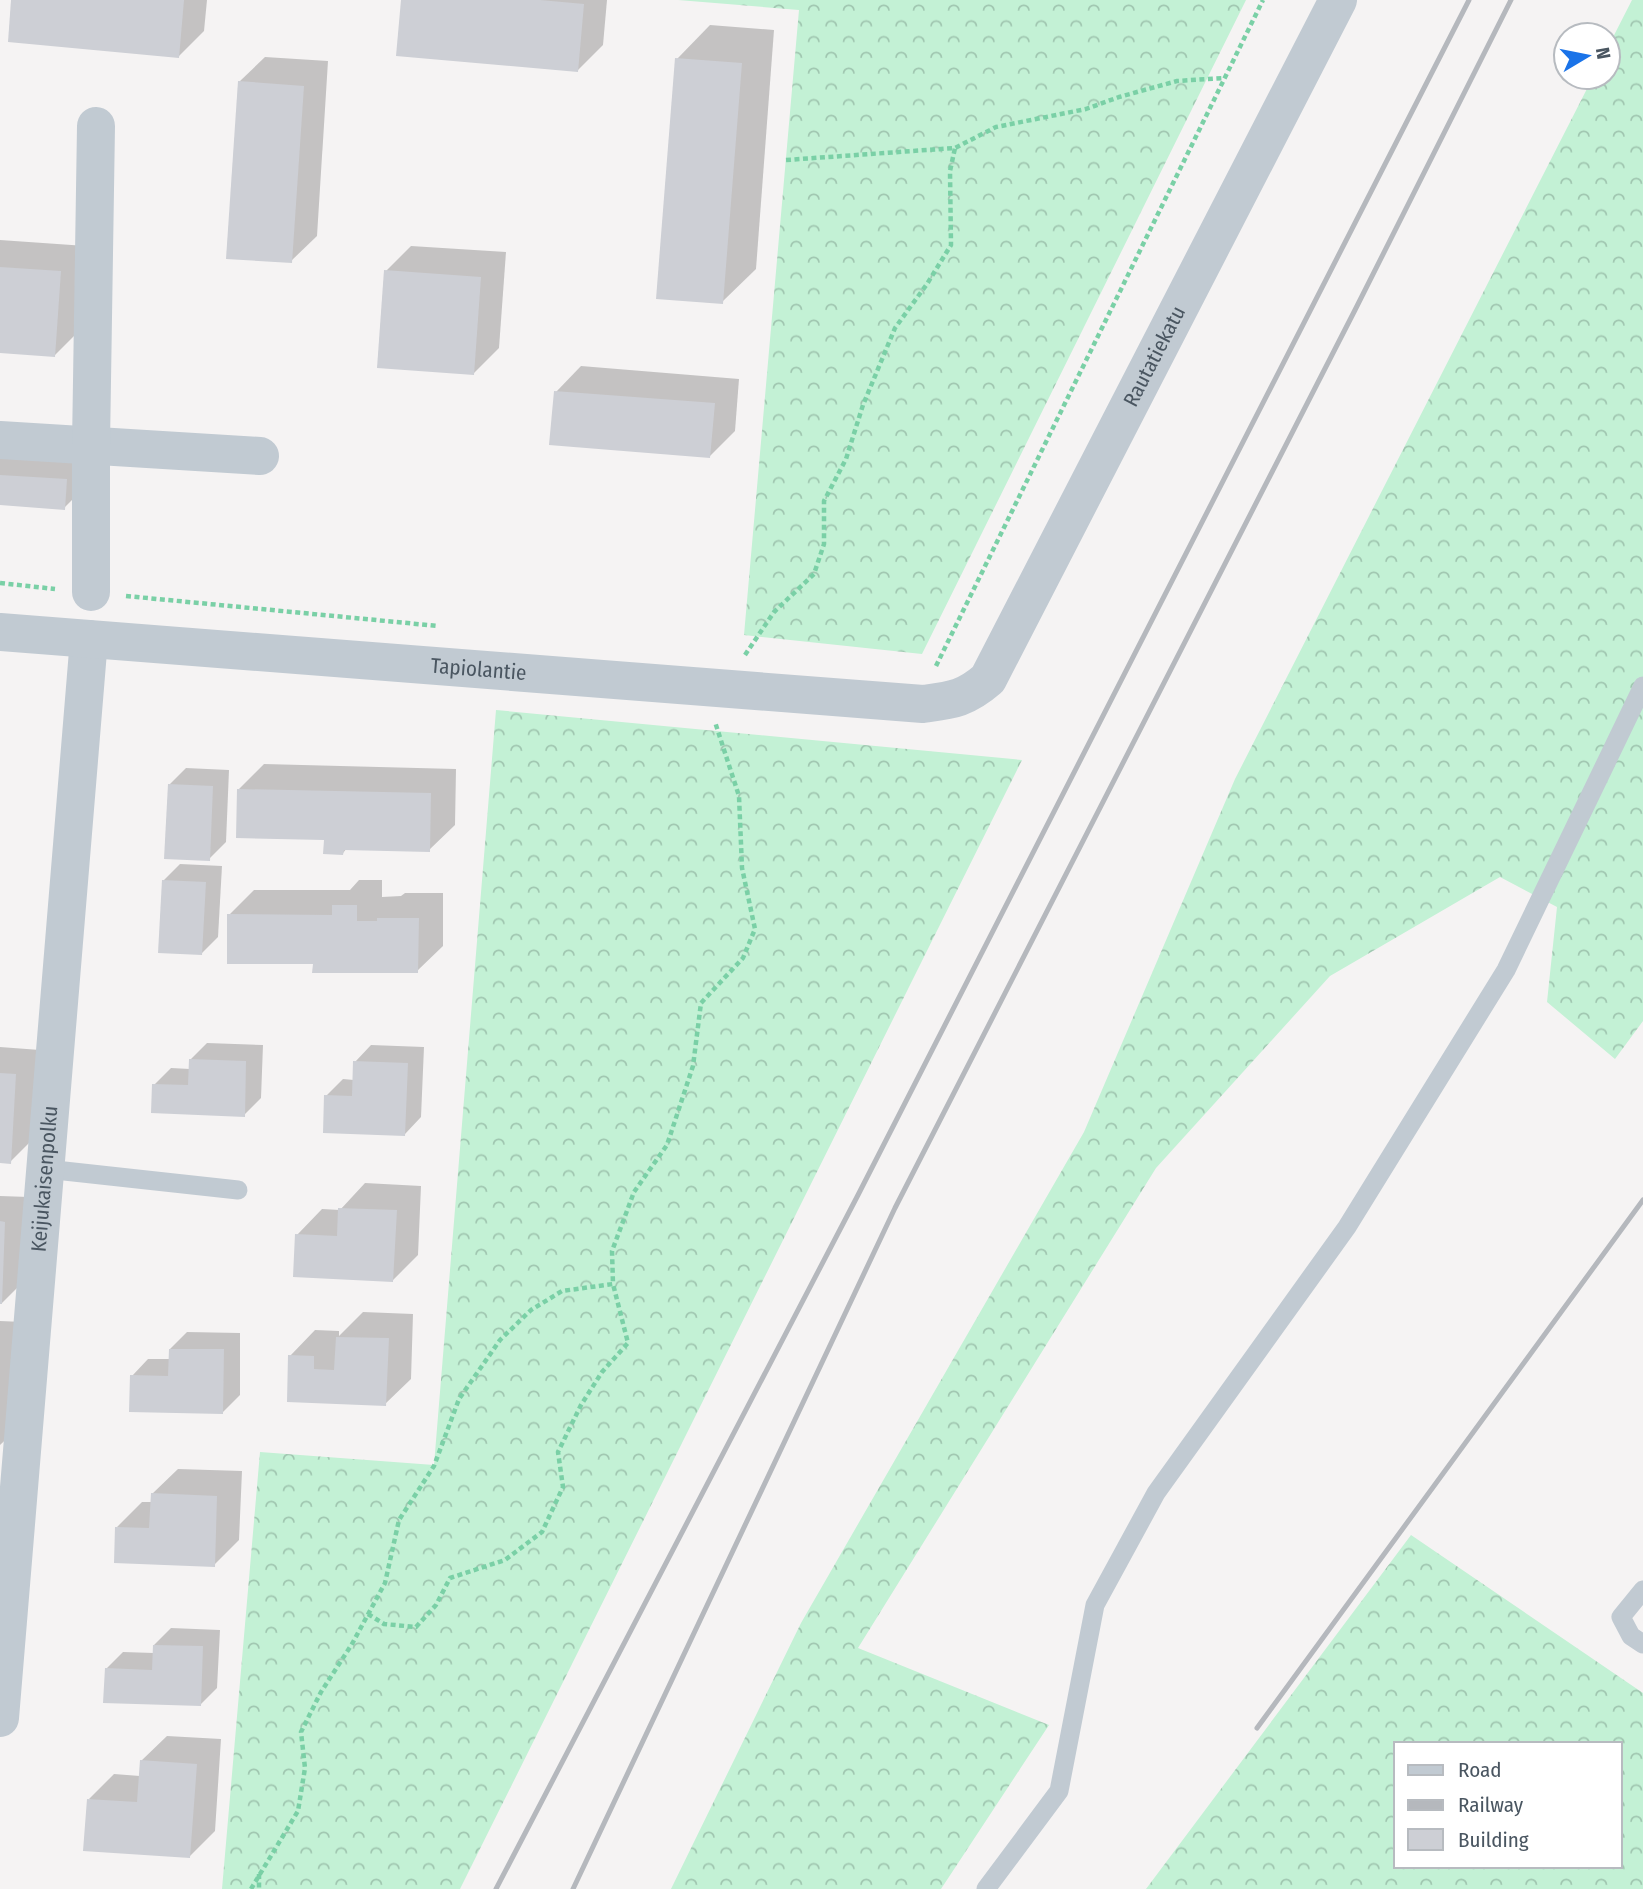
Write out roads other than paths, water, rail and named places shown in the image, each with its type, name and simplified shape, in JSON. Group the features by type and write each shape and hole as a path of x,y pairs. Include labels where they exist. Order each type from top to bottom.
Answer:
{"street":[{"name":"Rautatiekatu","path":"943,687 972,693 988,679 1338,0"},
{"path":"91,592 96,126"},
{"path":"0,440 260,456"},
{"name":"Tapiolantie","path":"0,632 923,704 943,687"},
{"name":"Keijukaisenpolku","path":"0,1718 89,639"}],"lane":[{"path":"986,1889 1059,1791 1095,1605 1156,1493 1347,1227 1506,970 1643,685"},
{"path":"47,1169 238,1190"},
{"path":"1643,1590 1621,1617 1631,1636 1643,1644"}],"railway":[{"path":"496,1889 858,1195 1469,0"},
{"path":"573,1889 895,1208 1511,0"},
{"path":"1257,1728 1643,1200"}]}
